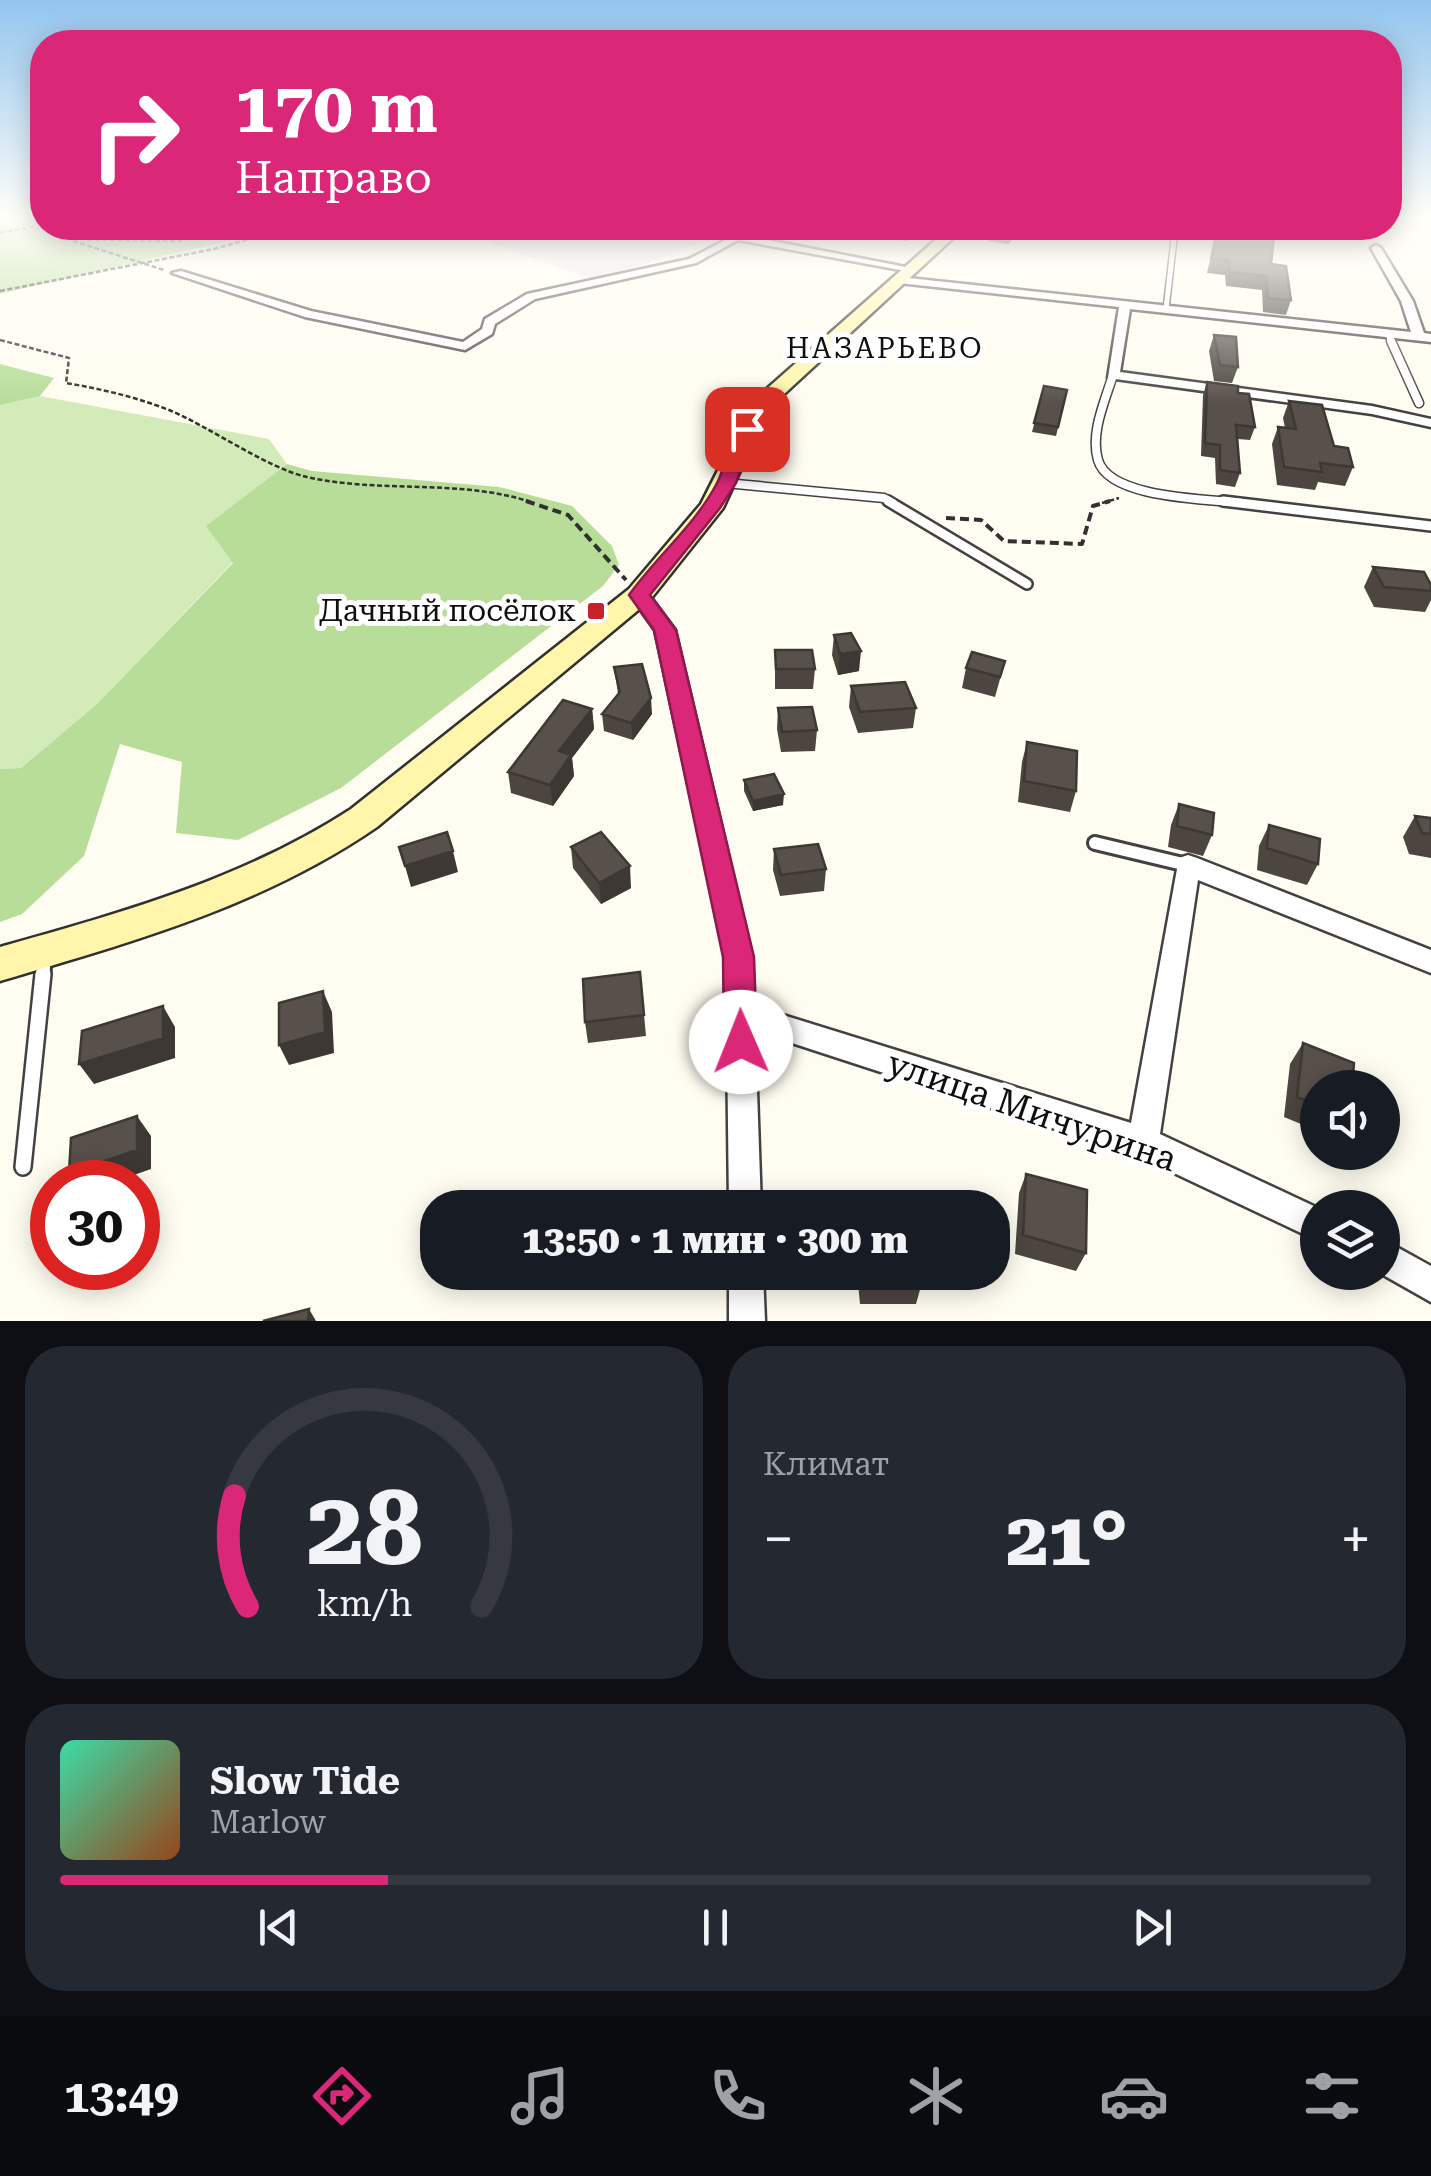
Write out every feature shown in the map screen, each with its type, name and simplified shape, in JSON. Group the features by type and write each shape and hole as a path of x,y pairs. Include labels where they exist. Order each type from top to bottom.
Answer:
{"street":[{"path":"201,281 308,314 466,346 481,339 489,322 499,314 531,296 600,281"},
{"path":"0,964 195,908 319,852 639,595 726,483 760,405 899,281"},
{"path":"945,281 1125,306 1425,338 1413,301 1399,281"},
{"path":"1125,306 1113,375 1372,410 1431,423"},
{"path":"639,595 665,630 739,957 744,1190"},
{"path":"1142,1142 1188,865 1431,962"},
{"name":"улица Мичурина","path":"740,1014 1142,1142 1300,1217"},
{"path":"1400,1267 1431,1285"},
{"path":"746,1290 747,1321"}],"lane":[{"path":"1166,310 1169,281"},
{"path":"1388,334 1418,403"},
{"path":"1113,375 1098,430 1096,458 1109,478 1142,492 1431,526"},
{"path":"726,483 884,498 1027,584"},
{"path":"1096,843 1188,865"},
{"path":"23,1167 46,951"}],"path":[{"path":"0,291 52,281"},
{"path":"0,340 69,358 66,383 106,390 169,410 304,477 409,489 498,491 568,515 639,595"},
{"path":"914,516 981,520 1004,540 1082,544 1093,506 1142,492"}],"green space":[{"path":"0,281 57,281 0,294"},
{"path":"0,364 54,378 40,396 0,405"},
{"path":"40,396 269,439 287,464 207,526 233,562 97,704 21,768 0,769 0,405"},
{"path":"287,464 312,471 499,487 572,506 612,546 619,565 603,586 341,788 238,840 176,833 182,762 120,744 84,856 22,914 0,922 0,769 21,768 97,704 233,563 206,526"}],"building":[{"path":"1266,281 1288,281 1291,300 1268,298"},
{"path":"1214,335 1236,337 1238,367 1220,365"},
{"path":"1207,382 1238,386 1238,393 1249,394 1255,427 1236,425 1240,473 1220,470 1220,445 1205,443"},
{"path":"1044,386 1067,390 1058,427 1034,423"},
{"path":"1289,401 1322,405 1334,446 1348,448 1353,467 1320,463 1322,472 1284,467 1278,427 1296,429"},
{"path":"1373,567 1424,572 1431,591 1384,587"},
{"path":"851,633 861,651 840,654 834,635"},
{"path":"775,650 812,650 815,669 776,669"},
{"path":"972,652 1005,661 1000,677 966,668"},
{"path":"642,664 651,698 631,723 602,714 620,692 614,667"},
{"path":"905,682 916,708 860,712 851,686"},
{"path":"563,700 592,709 559,751 571,755 550,785 508,772"},
{"path":"812,707 817,730 782,732 778,708"},
{"path":"1027,742 1077,751 1076,791 1024,781"},
{"path":"774,774 784,794 753,801 744,780"},
{"path":"1179,804 1214,813 1212,835 1177,826"},
{"path":"1415,816 1431,818 1431,834 1422,833"},
{"path":"1269,825 1320,839 1318,864 1267,848"},
{"path":"447,832 453,851 405,866 399,847"},
{"path":"601,832 630,866 599,883 571,847"},
{"path":"818,844 826,869 781,875 774,849"},
{"path":"640,972 644,1015 585,1022 583,979"},
{"path":"323,991 325,1032 279,1045 279,1003"},
{"path":"163,1006 163,1038 79,1064 82,1031"},
{"path":"1303,1043 1354,1063 1353,1070 1300,1070"},
{"path":"137,1116 137,1150 107,1160 70,1160 71,1138"},
{"path":"1026,1174 1087,1190 1086,1253 1023,1235"},
{"path":"309,1309 308,1321 263,1321"}],"place":[{"name":"Дачный посёлок","path":"596,611"}],"district":[{"name":"НАЗАРЬЕВО","path":"885,348"}],"route":[{"path":"741,1042 739,957 665,630 639,595 711,508 726,483 747,429"}]}
